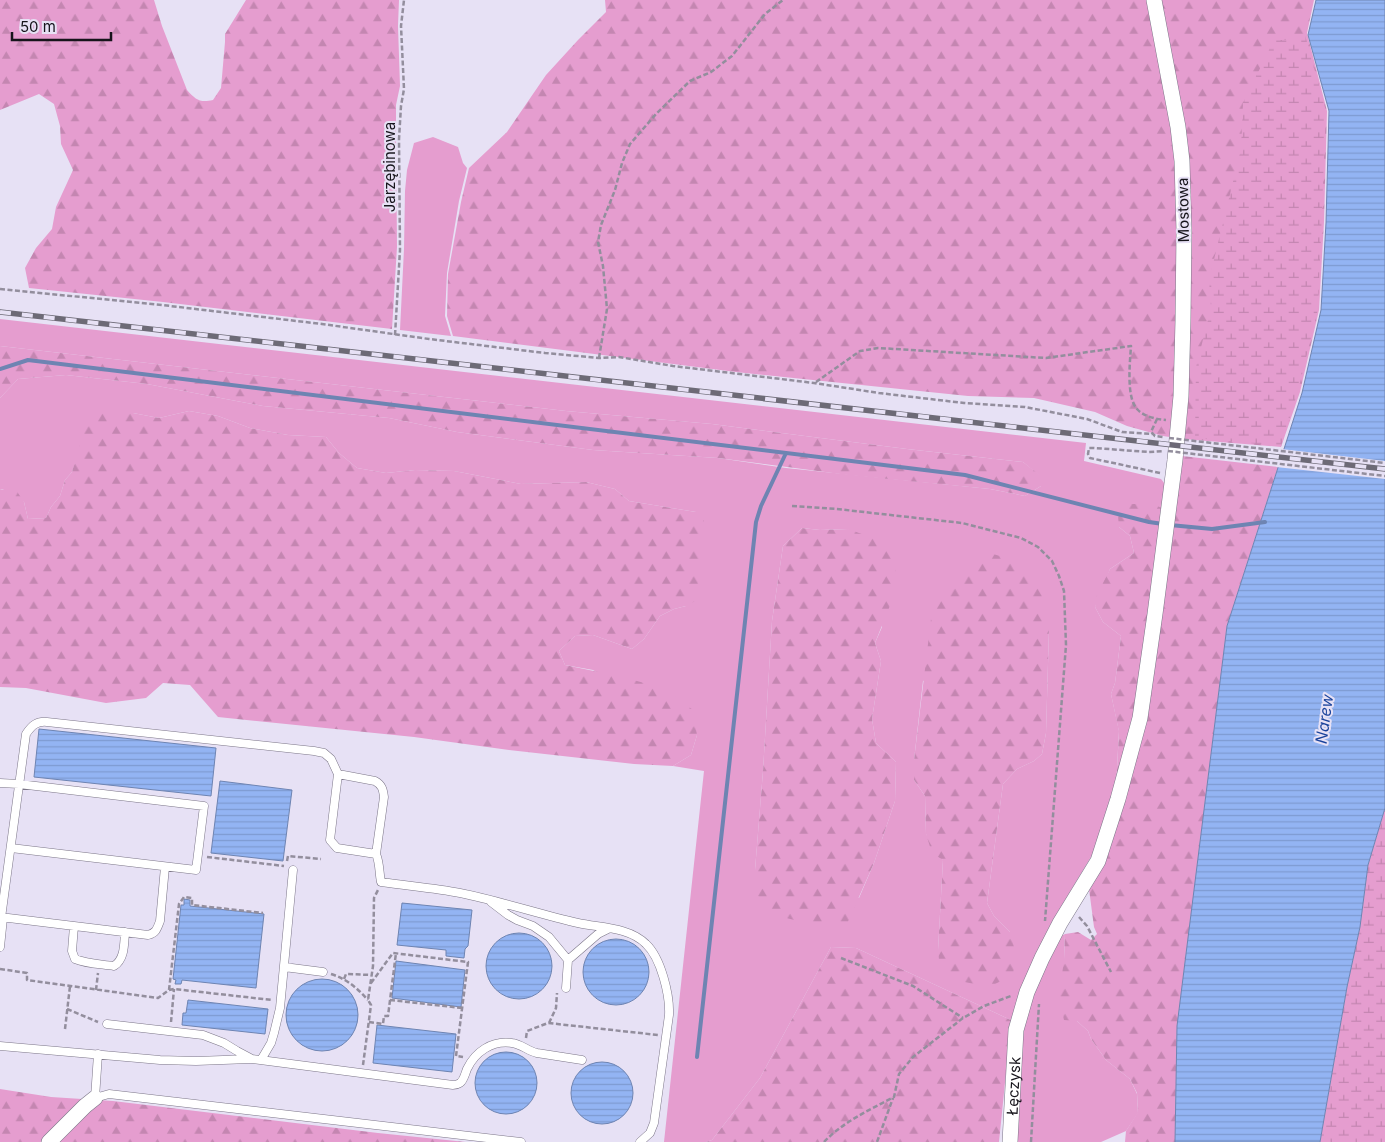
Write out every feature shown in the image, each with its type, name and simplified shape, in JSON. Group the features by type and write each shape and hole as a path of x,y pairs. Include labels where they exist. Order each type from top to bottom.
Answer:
{"street":[{"name":"Mostowa","path":"1071,906 1098,860 1118,800 1140,718 1173,476 1178,422 1183,320 1184,231 1182,161 1178,127 1154,0"},
{"name":"Łęczysk","path":"1010,1142 1016,1030 1033,995 1042,958 1071,906"},
{"path":"49,1142 95,1098"}],"lane":[{"path":"0,947 2,918 26,734 31,726 41,721 324,753 331,759 338,774 330,840 337,848 376,854"},
{"path":"338,774 376,781 383,790 384,797 376,854 381,882 459,893 579,923 624,931 646,944 654,954 665,983 669,1004 667,1036 654,1124 650,1133 640,1142"},
{"path":"0,782 204,806 196,870 11,848"},
{"path":"2,918 148,935 154,934 160,921 165,867"},
{"path":"256,1059 271,1043 281,1000 292,870"},
{"path":"489,900 508,915 533,926 549,937 568,960 566,988"},
{"path":"74,926 72,950 75,960 114,966 120,961 122,956 125,932"},
{"path":"568,960 598,934 608,929"},
{"path":"284,967 323,972"},
{"path":"107,1024 203,1035 256,1059"},
{"path":"0,1046 160,1060 256,1059 452,1085 462,1082 474,1058 494,1044 512,1043 537,1053 582,1060"},
{"path":"98,1054 95,1098 109,1094 521,1142"}],"path":[{"name":"Jarzębinowa","path":"395,335 400,250 399,138 404,89 401,26 404,0"},
{"path":"599,358 607,309 604,266 598,242 601,225 630,144 656,114 690,81 711,72 732,56 765,14 783,0"},
{"path":"0,289 162,305 487,346 599,358 618,357 879,393 964,403 1025,407 1087,419 1122,432 1152,434 1169,438 1385,463"},
{"path":"814,383 860,351 878,348 1046,358 1131,346 1130,393 1137,408 1152,418 1178,422"},
{"path":"1152,434 1151,430 1157,419"},
{"path":"1173,476 1102,462 1090,458 1088,454 1089,448 1149,452 1168,451 1385,476"},
{"path":"792,506 837,508 962,523 1021,538 1038,547 1052,561 1064,591 1066,645 1044,924"},
{"path":"198,856 287,866 288,856 321,859"},
{"path":"368,1000 372,974 374,898 381,882"},
{"path":"170,990 179,904 184,897 192,898 192,905 263,913"},
{"path":"1071,906 1086,926 1111,972"},
{"path":"371,983 393,953 468,962 456,1056 474,1058"},
{"path":"369,1022 383,1024 384,1016 388,1016 396,953"},
{"path":"841,958 913,986 963,1018"},
{"path":"96,990 99,964"},
{"path":"0,969 27,973 27,980 158,998 174,989 281,1000"},
{"path":"323,972 344,979 371,1004 362,1074"},
{"path":"344,979 346,974 372,974"},
{"path":"65,1029 70,986"},
{"path":"548,1023 556,1008 558,989 566,988"},
{"path":"170,1031 174,989"},
{"path":"877,1142 894,1097 899,1074 913,1058 963,1018 984,1006 1002,999 1033,995 1031,1142"},
{"path":"390,1000 462,1008"},
{"path":"67,1009 99,1023 107,1024"},
{"path":"525,1047 527,1031 548,1023 667,1036"},
{"path":"824,1142 850,1120 894,1097"}],"green space":[{"path":"0,0 154,0 187,90 196,98 205,101 213,100 221,88 225,34 246,0 399,0 400,86 396,105 397,247 392,329 29,288 25,268 36,248 52,229 56,207 73,170 61,144 60,126 54,104 39,94 0,110"},
{"path":"605,0 1314,0 1307,33 1327,111 1319,310 1300,392 1281,447 1163,436 1127,426 1095,412 1034,398 968,396 736,372 453,336 447,316 448,274 469,168 507,132 546,75 606,12"},
{"path":"1305,35 1326,111 1318,309 1298,391 1281,446 1195,438 1196,367 1211,308 1209,280 1241,149 1243,103 1274,40 1297,40"},
{"path":"433,137 458,147 463,163 467,168 459,201 447,273 445,316 451,336 400,330 407,170 414,143"},
{"path":"0,319 1086,443 1084,461 1161,479 1165,484 1165,509 1119,527 1130,536 1134,553 1110,569 1095,607 1103,622 1121,636 1115,683 1111,694 1119,731 1116,787 1094,852 1052,922 1051,942 1065,934 1064,959 1077,1021 1088,1031 1091,1039 1106,1060 1130,1079 1137,1094 1138,1113 1126,1131 1101,1142 1015,1142 1013,1021 856,948 831,947 760,1078 712,1140 706,1142 664,1142 704,771 673,766 691,755 697,735 593,670 565,665 559,651 575,636 593,635 632,649 644,639 660,616 674,609 686,606 696,512 629,501 615,489 586,482 521,484 454,471 415,470 386,473 357,468 339,453 326,437 288,435 250,428 218,416 189,411 159,418 133,413 79,452 72,472 65,480 60,496 51,507 46,518 28,519 24,502 3,489 0,490 0,398 18,379 66,375 147,384 263,406 389,418 457,432 593,450 718,458 786,468 990,489 1025,496 1041,486 1041,477 1023,462 712,424 566,411 0,346","holes":["802,528 820,530 848,529 882,627 875,643 881,661 872,719 876,743 896,762 895,801 874,863 859,898 755,870 772,621 783,546","1049,629 1046,733 1042,754 1034,761 1017,769 1003,784 987,903 994,916 1010,932 938,950 943,860 926,834 925,796 914,780 914,760 923,681"]},
{"path":"0,346 566,411 712,424 1023,462 1041,476 1041,486 1025,496 990,489 848,475 718,458 593,450 457,432 389,418 263,406 147,384 66,375 18,379 0,398"},
{"path":"189,411 218,416 250,428 288,435 326,437 339,453 357,468 386,473 415,470 454,471 521,484 586,482 615,489 629,501 696,512 704,521 697,600 660,616 644,639 632,649 593,635 575,636 559,651 565,665 623,677 665,689 693,710 697,735 691,755 673,766 634,764 414,737 218,717 190,685 163,683 146,698 106,703 26,688 0,687 0,490 14,487 24,502 28,519 46,518 51,507 60,496 65,480 72,472 85,427 102,412 133,413 159,418"},
{"path":"1182,456 1278,467 1227,626 1177,1026 1175,1142 1125,1142 1126,1131 1138,1112 1137,1093 1130,1079 1106,1060 1091,1039 1088,1031 1077,1021 1064,1020 1059,999 1065,934 1078,932 1091,940 1097,934 1094,927 1089,889 1116,787 1119,732 1111,694 1115,683 1121,636 1103,622 1095,607 1097,595 1110,569 1134,553 1130,536 1119,527 1118,516 1126,504 1153,504 1166,510"},
{"path":"802,528 820,530 848,529 881,541 896,564 895,593 875,643 881,661 872,719 876,743 896,762 895,801 874,863 847,924 823,927 778,916 756,894 755,870 772,621 783,546"},
{"path":"993,554 1017,561 1034,573 1044,599 1049,629 1046,733 1042,754 1034,761 1017,769 1003,784 987,903 994,916 1010,932 1016,954 1013,975 989,987 955,980 940,969 938,950 943,860 932,853 926,834 925,796 914,780 914,760 931,619 948,582 971,563"},
{"path":"1385,808 1385,1142 1320,1142 1347,987 1360,927 1368,865"},
{"path":"831,947 856,948 1013,1021 1010,1033 999,1142 706,1142 712,1140 760,1078"},
{"path":"0,1089 51,1097 113,1101 466,1142 0,1142"}],"water":[{"name":"Narew","path":"1316,0 1385,0 1385,808 1368,865 1360,927 1347,987 1320,1142 1175,1142 1177,1026 1227,626 1302,393 1321,310 1326,223 1329,111 1308,35"},
{"path":"39,729 216,748 211,796 34,777"},
{"path":"220,781 292,790 283,861 211,853"},
{"path":"184,899 190,900 190,906 264,914 256,988 182,980 181,984 175,984 176,980 173,979 181,905 184,905"},
{"path":"402,903 472,910 468,946 465,949 464,958 446,956 446,950 397,945"},
{"path":"519,933 531,936 542,943 549,954 552,966 549,978 542,989 531,996 519,999 507,996 496,989 489,978 486,966 489,954 496,943 507,936"},
{"path":"616,939 628,942 639,949 646,960 649,972 646,984 639,995 628,1002 616,1005 604,1002 593,995 586,984 583,972 586,960 593,949 604,942"},
{"path":"396,961 465,970 461,1007 392,998"},
{"path":"322,979 342,985 352,995 358,1015 352,1035 342,1045 322,1051 302,1045 292,1035 286,1015 292,995 302,985"},
{"path":"188,1000 268,1009 265,1034 182,1025 183,1013 186,1013"},
{"path":"377,1025 456,1034 452,1072 373,1063"},
{"path":"506,1052 523,1057 528,1061 532,1066 537,1083 532,1100 528,1105 523,1109 506,1114 489,1109 484,1105 480,1100 475,1083 480,1066 484,1061 489,1057"},
{"path":"602,1062 619,1067 624,1071 628,1076 633,1093 628,1110 624,1115 619,1119 602,1124 585,1119 580,1115 576,1110 571,1093 576,1076 580,1071 585,1067"}],"pier":[{"path":"1281,449 1385,461 1385,479 1276,467"}],"waterway":[{"path":"0,369 28,360 965,475 1163,524"},
{"path":"697,1057 756,522 761,506 786,453"},
{"path":"1170,525 1212,529 1265,522"}],"railway":[{"path":"0,312 1385,469"}]}
